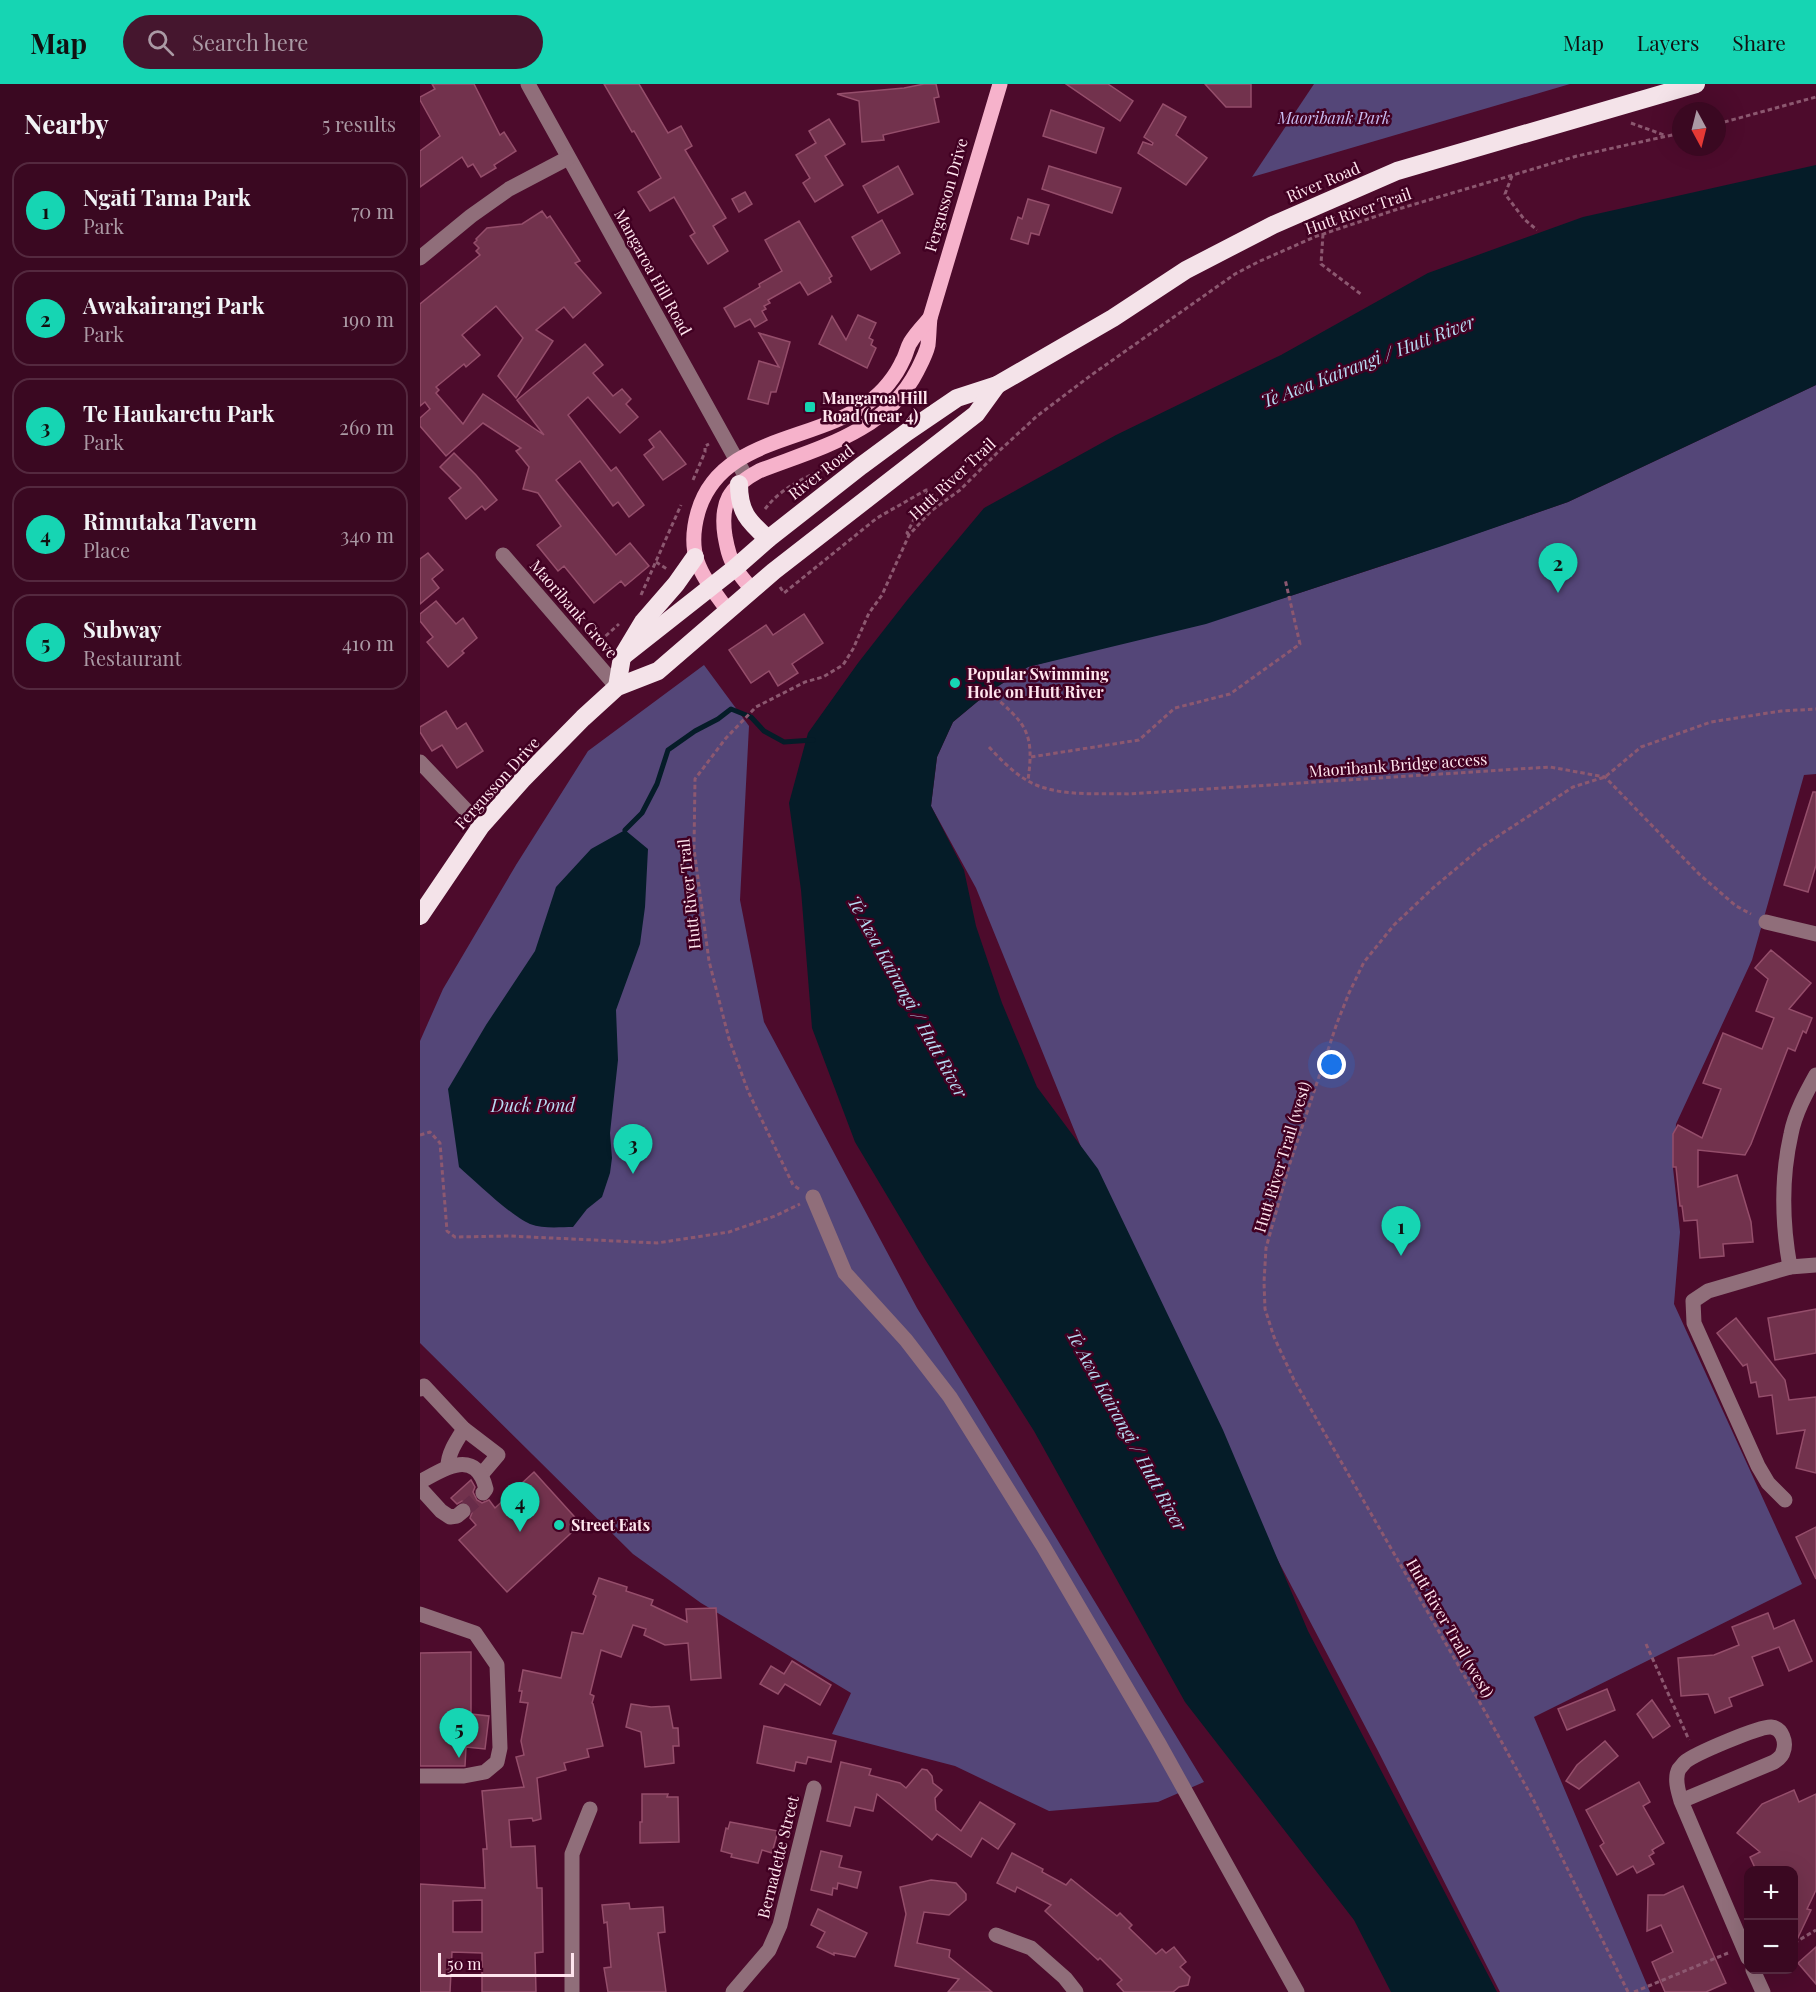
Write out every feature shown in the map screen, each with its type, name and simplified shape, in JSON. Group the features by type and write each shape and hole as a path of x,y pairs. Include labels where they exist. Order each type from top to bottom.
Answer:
{"highway":[{"name":"River Road","path":"710,587 861,466 957,398 997,385 1113,318 1186,270 1273,225 1397,171 1696,84"},
{"name":"River Road","path":"752,590 976,414 997,385"},
{"path":"743,481 739,500 743,513 768,539"},
{"path":"617,687 622,657 643,622 676,584 695,557"},
{"path":"622,657 710,587"},
{"name":"Fergusson Drive","path":"420,916 481,826 583,718 617,687 658,671 752,590"}],"main road":[{"name":"Fergusson Drive","path":"743,481 759,471 840,439 876,420 890,409 912,381 928,347 930,318 1000,84"},
{"name":"Fergusson Drive","path":"728,612 710,587 695,557 696,520 707,489 714,479 737,459 834,422 868,402 893,376 903,361 910,342 930,318"},
{"path":"743,481 727,498 724,513 728,553 735,568 752,590"}],"street":[{"name":"Mangaroa Hill Road","path":"528,84 737,459 743,481"},
{"path":"420,258 471,216 509,189 568,158"},
{"name":"Maoribank Grove","path":"503,555 617,687"},
{"path":"420,762 481,826"},
{"path":"1766,922 1816,934"},
{"path":"1790,1267 1784,1220 1783,1184 1786,1159 1791,1132 1803,1100 1816,1075"},
{"path":"813,1197 845,1273 906,1340 950,1398 1043,1546 1158,1742 1298,1992"},
{"path":"1785,1500 1768,1483 1758,1466 1694,1323 1693,1301 1708,1291 1790,1267 1816,1265"},
{"path":"420,1389 424,1386 464,1429 498,1455 481,1475"},
{"path":"448,1466 457,1439 464,1429"},
{"path":"420,1482 448,1466 466,1465 476,1469 481,1475 486,1489 483,1493"},
{"path":"420,1488 441,1511 450,1517 457,1516 463,1511"},
{"path":"420,1614 475,1632 497,1665 500,1748 497,1762 485,1772 464,1776 420,1776"},
{"path":"1681,1801 1774,1762 1783,1755 1785,1746 1783,1737 1777,1729 1769,1726 1696,1755 1684,1762 1678,1772 1677,1785 1681,1801 1744,1947"},
{"name":"Bernadette Street","path":"733,1992 769,1950 780,1925 814,1788"},
{"path":"572,1992 572,1854 590,1809"},
{"path":"996,1935 1031,1948 1065,1978 1076,1992"},
{"path":"1755,1974 1763,1992"}],"path":[{"path":"1726,122 1816,98"},
{"name":"Hutt River Trail","path":"813,1197 793,1185 748,1091 729,1040 709,961 694,849 695,779 699,772 756,707 806,682 823,677 843,665 869,613 882,595 909,535 931,512 952,496 1037,416 1235,274 1323,234 1395,210 1577,156 1672,135"},
{"path":"1512,176 1505,194 1524,219 1537,230"},
{"path":"1323,234 1321,264 1362,295"},
{"path":"692,482 705,452 705,446 724,436"},
{"path":"784,593 878,518 929,490 907,533 909,535"},
{"path":"638,601 683,502"},
{"path":"1031,757 1139,740 1175,708 1230,694 1300,644 1285,579"},
{"path":"587,652 625,619"},
{"path":"989,692 1022,724 1029,741 1031,757 1028,780"},
{"name":"Hutt River Trail (west)","path":"1628,1992 1534,1801 1294,1380 1274,1337 1265,1309 1266,1248 1289,1166 1337,1023 1364,962 1394,925 1482,846 1573,787 1605,777 1641,747 1711,722 1781,711 1816,709"},
{"name":"Maoribank Bridge access","path":"989,747 1008,767 1028,780 1044,788 1065,792 1129,794 1550,767 1605,777"},
{"path":"1605,777 1699,874 1736,906 1766,922"},
{"path":"420,1135 430,1132 440,1143 447,1231 455,1237 509,1236 657,1243 729,1232 775,1216 813,1197"},
{"path":"1646,1644 1696,1755"},
{"path":"1798,1941 1816,1930"},
{"path":"1634,1992 1744,1953"}],"green space":[{"name":"Maoribank Park","path":"1314,84 1570,84 1252,177"},
{"path":"1816,385 1816,774 1804,775 1752,960 1676,1124 1673,1168 1680,1232 1674,1304 1802,1584 1534,1717 1650,1992 1500,1992 1377,1749 1150,1317 976,888 931,806 937,757 953,722 989,692 1028,667 1284,598 1568,502"},
{"path":"704,665 749,726 740,900 764,1022 917,1308 1204,1782 1158,1802 1049,1811 955,1766 832,1734 851,1693 701,1603 633,1554 420,1343 420,1041 443,989 516,865 588,751"}],"water":[{"name":"Te Awa Kairangi / Hutt River","path":"1816,165 1816,385 1568,502 1206,624 1028,667 989,692 953,722 937,757 931,806 964,870 976,926 1002,1003 1037,1087 1098,1169 1223,1430 1308,1631 1497,1992 1391,1992 1354,1920 1185,1702 1034,1431 926,1261 855,1142 812,1028 801,890 789,803 808,733 908,599 984,508 1116,435 1281,355 1428,273 1583,217"},
{"name":"Duck Pond","path":"625,830 648,849 645,907 640,944 616,1010 618,1060 610,1133 612,1158 610,1173 602,1197 587,1209 573,1227 535,1226 513,1214 459,1167 448,1089 486,1025 535,951 556,887 591,849"}],"building":[{"path":"432,84 474,84 500,135 504,132 516,151 494,165 496,168 481,177 473,164 468,167 462,157 420,187 420,151 440,136 420,100 420,97 435,89"},
{"path":"604,84 639,84 668,133 681,126 692,146 685,150 726,218 713,226 728,251 708,264 690,236 695,233 674,197 650,211 638,192 661,178"},
{"path":"936,84 939,97 934,98 939,122 883,135 884,140 862,142 859,101 837,94 904,88"},
{"path":"1066,84 1108,84 1133,101 1120,121"},
{"path":"1205,84 1251,84 1251,107 1226,107"},
{"path":"1163,104 1186,117 1176,135 1207,158 1186,185 1138,153 1143,142 1152,145 1153,143 1144,137"},
{"path":"1051,110 1104,128 1096,153 1043,136"},
{"path":"829,119 845,144 825,156 843,185 815,202 803,183 810,178 796,155 816,143 809,131"},
{"path":"898,166 913,194 878,213 863,186"},
{"path":"1049,166 1121,188 1112,213 1042,189"},
{"path":"745,192 752,204 739,212 732,199"},
{"path":"1028,199 1049,205 1039,235 1031,233 1028,244 1011,239 1018,217 1022,219"},
{"path":"542,211 547,218 550,216 580,261 575,263 601,293 573,318 564,307 536,330 553,341 516,398 498,376 523,338 496,306 462,335 480,355 466,367 464,364 436,387 439,390 436,393 463,424 483,394 544,435 517,400 585,344 603,365 593,373 613,396 622,389 631,399 626,404 638,417 620,433 588,397 568,415 611,471 616,467 644,505 629,517 618,502 613,506 580,461 556,480 616,555 630,543 649,566 625,586 621,581 594,603 564,566 558,571 537,545 561,526 538,493 523,489 529,467 516,451 521,448 483,423 446,456 420,426 420,418 430,409 425,402 420,406 420,304 480,255 476,251 479,248 474,243 487,228 522,224"},
{"path":"882,220 900,253 871,270 852,237"},
{"path":"799,221 832,276 829,278 831,282 808,295 800,282 768,300 770,303 764,306 766,309 762,311 767,320 755,327 750,319 735,327 724,308 782,271 765,240"},
{"path":"858,315 876,323 869,338 873,340 871,345 876,348 867,368 819,344 832,316 846,340"},
{"path":"759,333 790,342 776,392 771,392 768,404 748,399 759,361 779,367"},
{"path":"660,431 686,464 663,480 644,455 654,447 649,440"},
{"path":"454,453 497,500 485,510 482,506 466,519 449,498 461,488 440,467"},
{"path":"428,553 443,570 432,579 439,588 420,604 420,559"},
{"path":"436,601 456,624 463,618 477,638 448,667 427,642 433,637 420,621 420,614"},
{"path":"804,614 823,643 792,664 798,673 778,686 769,671 751,683 729,650 766,625 773,635"},
{"path":"446,711 457,729 466,723 483,751 457,768 442,745 432,751 420,732 420,727"},
{"path":"1813,792 1816,792 1816,865 1808,892 1784,885"},
{"path":"1771,950 1811,983 1789,1009 1812,1018 1806,1033 1803,1031 1795,1051 1788,1048 1745,1155 1698,1150 1698,1187 1737,1175 1751,1222 1753,1242 1723,1244 1724,1256 1700,1258 1697,1220 1684,1221 1682,1206 1680,1206 1676,1167 1673,1167 1673,1134 1678,1125 1702,1138 1721,1089 1703,1083 1723,1033 1762,1049 1774,1018 1756,1011 1768,979 1755,968"},
{"path":"1816,1309 1816,1353 1775,1360 1768,1318"},
{"path":"1736,1318 1785,1380 1789,1400 1816,1397 1816,1473 1796,1468 1805,1430 1777,1434 1772,1395 1759,1397 1756,1382 1751,1383 1747,1364 1743,1366 1717,1333"},
{"path":"534,1472 581,1524 507,1592 459,1540 476,1525 470,1518 473,1510 470,1504 462,1501 457,1504 451,1498 471,1480 475,1487 473,1492 477,1500 482,1503 489,1500 495,1508"},
{"path":"1816,1527 1816,1579 1796,1537"},
{"path":"599,1578 627,1587 626,1591 653,1600 651,1605 687,1622 686,1609 716,1608 721,1678 691,1680 688,1643 665,1645 644,1635 646,1629 633,1625 621,1657 601,1650 590,1694 594,1696 592,1703 603,1746 587,1749 589,1757 564,1763 566,1770 537,1778 541,1819 509,1820 511,1847 535,1846 537,1888 542,1888 543,1952 535,1953 536,1992 482,1992 482,1953 452,1952 450,1992 420,1992 420,1884 485,1888 483,1849 487,1849 482,1791 524,1787 516,1757 524,1755 521,1741 528,1703 520,1702 522,1691 519,1691 523,1670 561,1678 572,1632 583,1634 596,1596 593,1594","holes":["482,1900 482,1932 453,1932 453,1901"]},
{"path":"1768,1613 1774,1629 1794,1620 1812,1661 1789,1671 1779,1647 1752,1657 1763,1685 1729,1698 1732,1706 1715,1713 1708,1694 1681,1696 1678,1658 1714,1655 1739,1645 1732,1627"},
{"path":"471,1652 471,1714 489,1716 485,1749 466,1747 465,1766 420,1766 420,1653"},
{"path":"792,1661 831,1685 820,1705 785,1684 778,1694 760,1684 771,1666 784,1674"},
{"path":"1607,1689 1615,1710 1567,1730 1558,1709"},
{"path":"1652,1700 1670,1726 1653,1738 1637,1714"},
{"path":"631,1704 651,1707 669,1706 673,1728 678,1728 679,1746 673,1746 674,1763 645,1767 641,1732 626,1727"},
{"path":"764,1726 836,1741 831,1762 808,1757 806,1764 796,1762 794,1771 757,1763"},
{"path":"1605,1741 1618,1756 1579,1789 1566,1781 1577,1765"},
{"path":"841,1762 871,1769 869,1775 900,1783 906,1788 922,1769 927,1770 932,1776 933,1783 942,1790 935,1798 936,1810 961,1831 980,1802 1015,1824 998,1849 982,1838 971,1857 937,1834 932,1840 877,1794 873,1811 855,1807 850,1826 827,1821"},
{"path":"1639,1782 1650,1802 1643,1806 1664,1843 1652,1850 1654,1853 1649,1856 1654,1864 1637,1873 1633,1866 1617,1875 1600,1846 1604,1843 1586,1810"},
{"path":"1794,1790 1799,1802 1816,1794 1816,1890 1807,1909 1811,1910 1798,1938 1798,1866 1754,1866 1750,1857 1760,1852 1737,1833 1762,1804"},
{"path":"642,1794 668,1794 667,1797 678,1797 679,1842 640,1843"},
{"path":"730,1822 778,1831 772,1853 762,1850 758,1863 731,1857 732,1854 721,1851 726,1828 728,1829"},
{"path":"821,1851 842,1856 839,1867 861,1872 857,1888 838,1883 837,1889 833,1888 832,1895 811,1890"},
{"path":"1012,1853 1043,1869 1042,1872 1066,1885 1071,1879 1117,1916 1120,1913 1132,1925 1129,1928 1156,1954 1162,1949 1166,1953 1174,1947 1186,1962 1180,1967 1190,1977 1188,1985 1179,1987 1173,1992 1124,1992 1117,1984 1122,1980 1045,1911 1051,1905 1017,1887 1015,1892 997,1883"},
{"path":"931,1880 956,1883 966,1894 966,1900 949,1915 924,1912 917,1943 950,1950 949,1957 992,1992 948,1992 959,1979 895,1966 906,1914 900,1887"},
{"path":"1683,1886 1726,1983 1706,1992 1665,1992 1652,1962 1673,1952 1661,1925 1647,1931 1648,1895 1664,1895"},
{"path":"629,1903 630,1909 663,1907 665,1932 658,1933 666,1992 608,1992 604,1968 611,1967 607,1922 604,1923 602,1905"},
{"path":"818,1909 867,1933 855,1957 834,1953 834,1955 817,1947 825,1932 811,1925"},
{"path":"1816,1947 1816,1984 1798,1963"}],"waterway":[{"path":"625,830 642,813 657,784 668,750 731,709 751,717 764,731 784,742 813,740"}],"tunnel":[{"path":"463,1511 483,1493"}],"place":[{"name":"Mangaroa Hill Road (near 4)","path":"810,407"},
{"name":"Awakairangi Park","path":"1558,593"},
{"name":"Popular Swimming Hole on Hutt River","path":"955,683"},
{"name":"Te Haukaretu Park","path":"633,1174"},
{"name":"Ngāti Tama Park","path":"1401,1256"},
{"name":"Street Eats","path":"559,1525"},
{"name":"Rimutaka Tavern","path":"520,1532"},
{"name":"Subway","path":"459,1758"}]}
